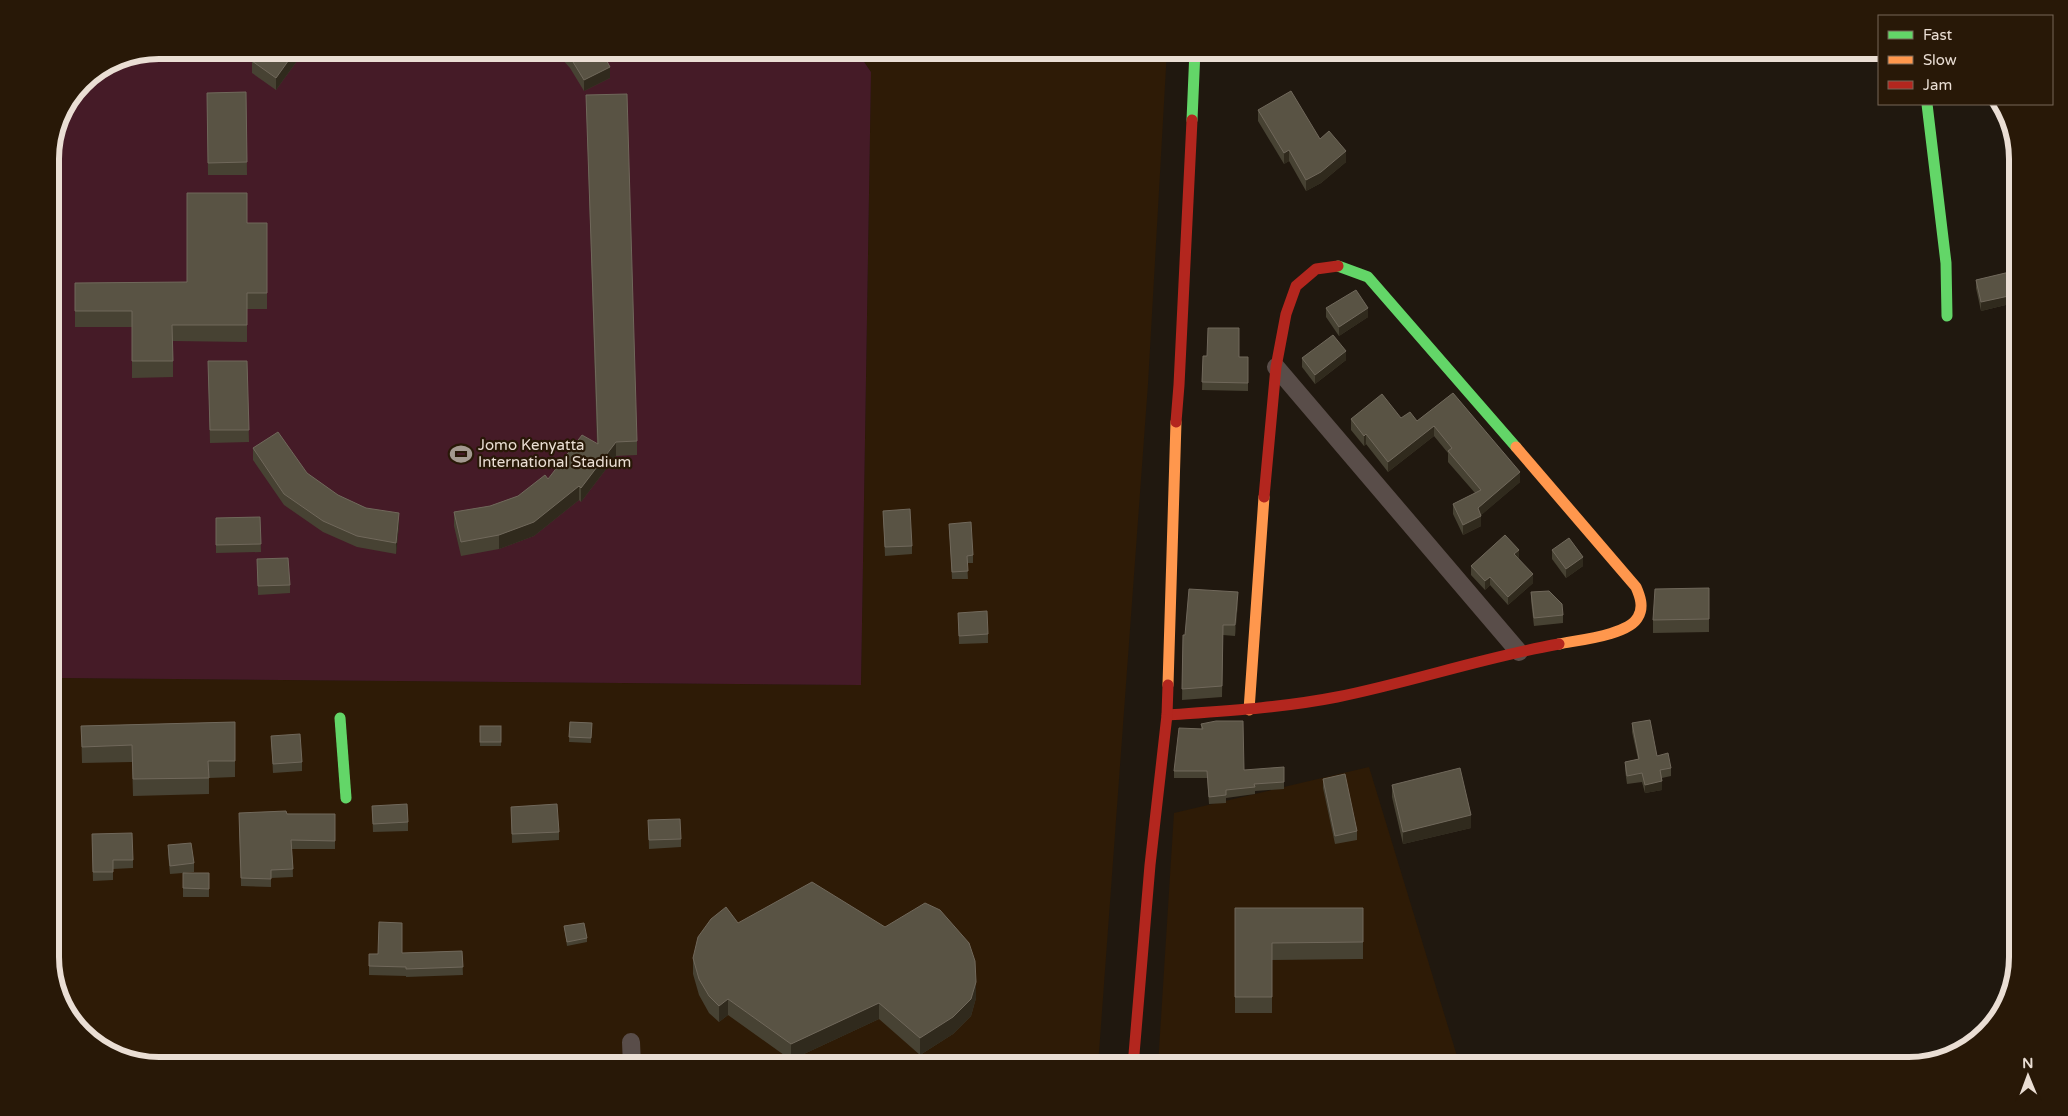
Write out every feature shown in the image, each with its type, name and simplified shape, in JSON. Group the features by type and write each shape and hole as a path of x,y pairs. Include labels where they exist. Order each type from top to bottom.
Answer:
{"street":[{"path":"1133,1057 1150,865 1168,715 1174,439 1179,385 1195,59"},
{"path":"1927,105 1946,263 1947,316"},
{"path":"1168,715 1249,710 1358,692 1519,652 1615,631 1632,624 1642,607 1641,598 1636,587 1368,277 1339,266 1316,269 1296,286 1286,314 1276,367 1268,448 1249,710"},
{"path":"1276,367 1519,652"},
{"path":"340,718 346,798"},
{"path":"631,1042 632,1057"}],"shaded area":[{"name":"Jomo Kenyatta International Stadium","path":"159,59 862,59 871,72 861,685 60,678 59,557 59,152 62,133 69,114 79,98 98,79 114,69 133,62"},
{"path":"862,59 1166,59 1148,384 1099,1057 159,1057 127,1052 114,1047 93,1032 69,1002 64,989 59,964 59,557 61,678 861,685 871,72"},
{"path":"1369,767 1457,1057 1159,1057 1174,813"}],"building":[{"path":"254,59 290,59 276,78 252,61"},
{"path":"571,59 606,59 610,67 584,80"},
{"path":"1291,91 1320,139 1329,131 1346,151 1321,172 1306,180 1289,150 1284,153 1258,110"},
{"path":"246,92 247,162 208,163 207,93"},
{"path":"627,94 637,441 616,442 581,488 579,486 534,522 499,535 461,542 454,512 490,506 518,496 545,475 548,479 582,435 598,444 586,95"},
{"path":"187,193 247,193 247,223 267,223 267,293 247,293 247,325 172,325 173,361 132,361 132,311 75,311 75,283 187,282"},
{"path":"2009,272 2009,296 1981,302 1976,280"},
{"path":"1356,290 1368,308 1339,327 1326,308"},
{"path":"1208,328 1239,328 1239,357 1248,357 1248,383 1202,382 1203,356 1207,356"},
{"path":"1333,335 1346,351 1315,375 1302,358"},
{"path":"208,361 247,361 249,430 210,430"},
{"path":"1453,393 1520,472 1478,508 1481,516 1463,525 1453,504 1481,490 1448,451 1452,448 1434,426 1388,462 1366,434 1364,436 1351,419 1382,394 1401,418 1410,412 1417,421"},
{"path":"278,432 307,473 338,495 366,508 399,513 396,543 357,536 323,521 284,494 253,448"},
{"path":"910,509 912,546 885,547 883,511"},
{"path":"260,517 261,544 216,545 216,518"},
{"path":"971,522 973,555 967,556 968,571 952,572 949,524"},
{"path":"1505,535 1519,550 1514,554 1533,574 1508,597 1490,577 1485,581 1471,566"},
{"path":"1569,538 1583,557 1566,569 1552,550"},
{"path":"288,558 290,585 258,586 257,559"},
{"path":"1709,588 1709,619 1653,620 1655,589"},
{"path":"1189,589 1238,592 1235,625 1223,625 1222,686 1182,689 1183,635 1185,635"},
{"path":"1549,591 1562,604 1563,615 1534,618 1531,592"},
{"path":"987,611 988,634 959,636 958,613"},
{"path":"1650,720 1657,756 1668,753 1671,768 1660,770 1662,781 1645,785 1642,773 1627,776 1625,762 1639,759 1632,723"},
{"path":"1216,721 1243,721 1244,770 1284,767 1284,782 1254,784 1255,787 1226,790 1226,795 1209,797 1207,771 1174,771 1179,728 1203,729 1201,724"},
{"path":"235,722 235,761 208,761 209,778 133,779 132,745 82,747 81,726"},
{"path":"570,722 592,723 591,738 569,737"},
{"path":"480,726 501,726 501,742 480,742"},
{"path":"300,734 302,762 273,764 271,736"},
{"path":"1460,768 1471,815 1403,832 1392,785"},
{"path":"1345,774 1357,831 1335,836 1323,779"},
{"path":"407,804 408,822 373,824 372,806"},
{"path":"557,804 559,832 512,834 511,807"},
{"path":"286,811 287,814 335,814 335,841 291,840 293,869 271,870 271,879 241,878 239,813"},
{"path":"680,819 681,839 649,840 648,820"},
{"path":"132,833 133,860 113,860 113,872 93,872 92,834"},
{"path":"191,843 194,863 170,866 168,845"},
{"path":"183,873 209,873 209,889 183,888"},
{"path":"812,882 885,927 925,903 940,910 969,943 975,961 976,982 971,999 953,1017 920,1038 879,1003 791,1044 728,999 719,1006 709,996 699,979 693,958 698,937 711,919 726,907 738,923"},
{"path":"1235,908 1363,908 1363,942 1272,943 1272,997 1235,997"},
{"path":"379,922 402,923 402,953 462,951 463,967 406,969 406,967 369,966 369,954 378,954"},
{"path":"584,923 587,938 567,942 564,926"}],"traffic: fast":[{"path":"1192,120 1195,59"},
{"path":"1927,105 1946,263 1947,316"},
{"path":"1338,266 1368,277 1516,447"},
{"path":"340,718 346,798"}],"traffic: slow":[{"path":"1168,685 1176,422"},
{"path":"1516,447 1636,587 1640,598 1640,613 1633,623 1625,628 1602,636 1559,644"},
{"path":"1249,710 1264,497"}],"traffic: jam":[{"path":"1176,422 1192,120"},
{"path":"1264,497 1276,367 1286,314 1296,286 1316,269 1338,266"},
{"path":"1167,715 1316,701 1393,684 1531,649 1559,644"},
{"path":"1134,1057 1150,865 1167,715 1168,685"}],"place":[{"name":"Jomo Kenyatta International Stadium","path":"461,454"}]}
